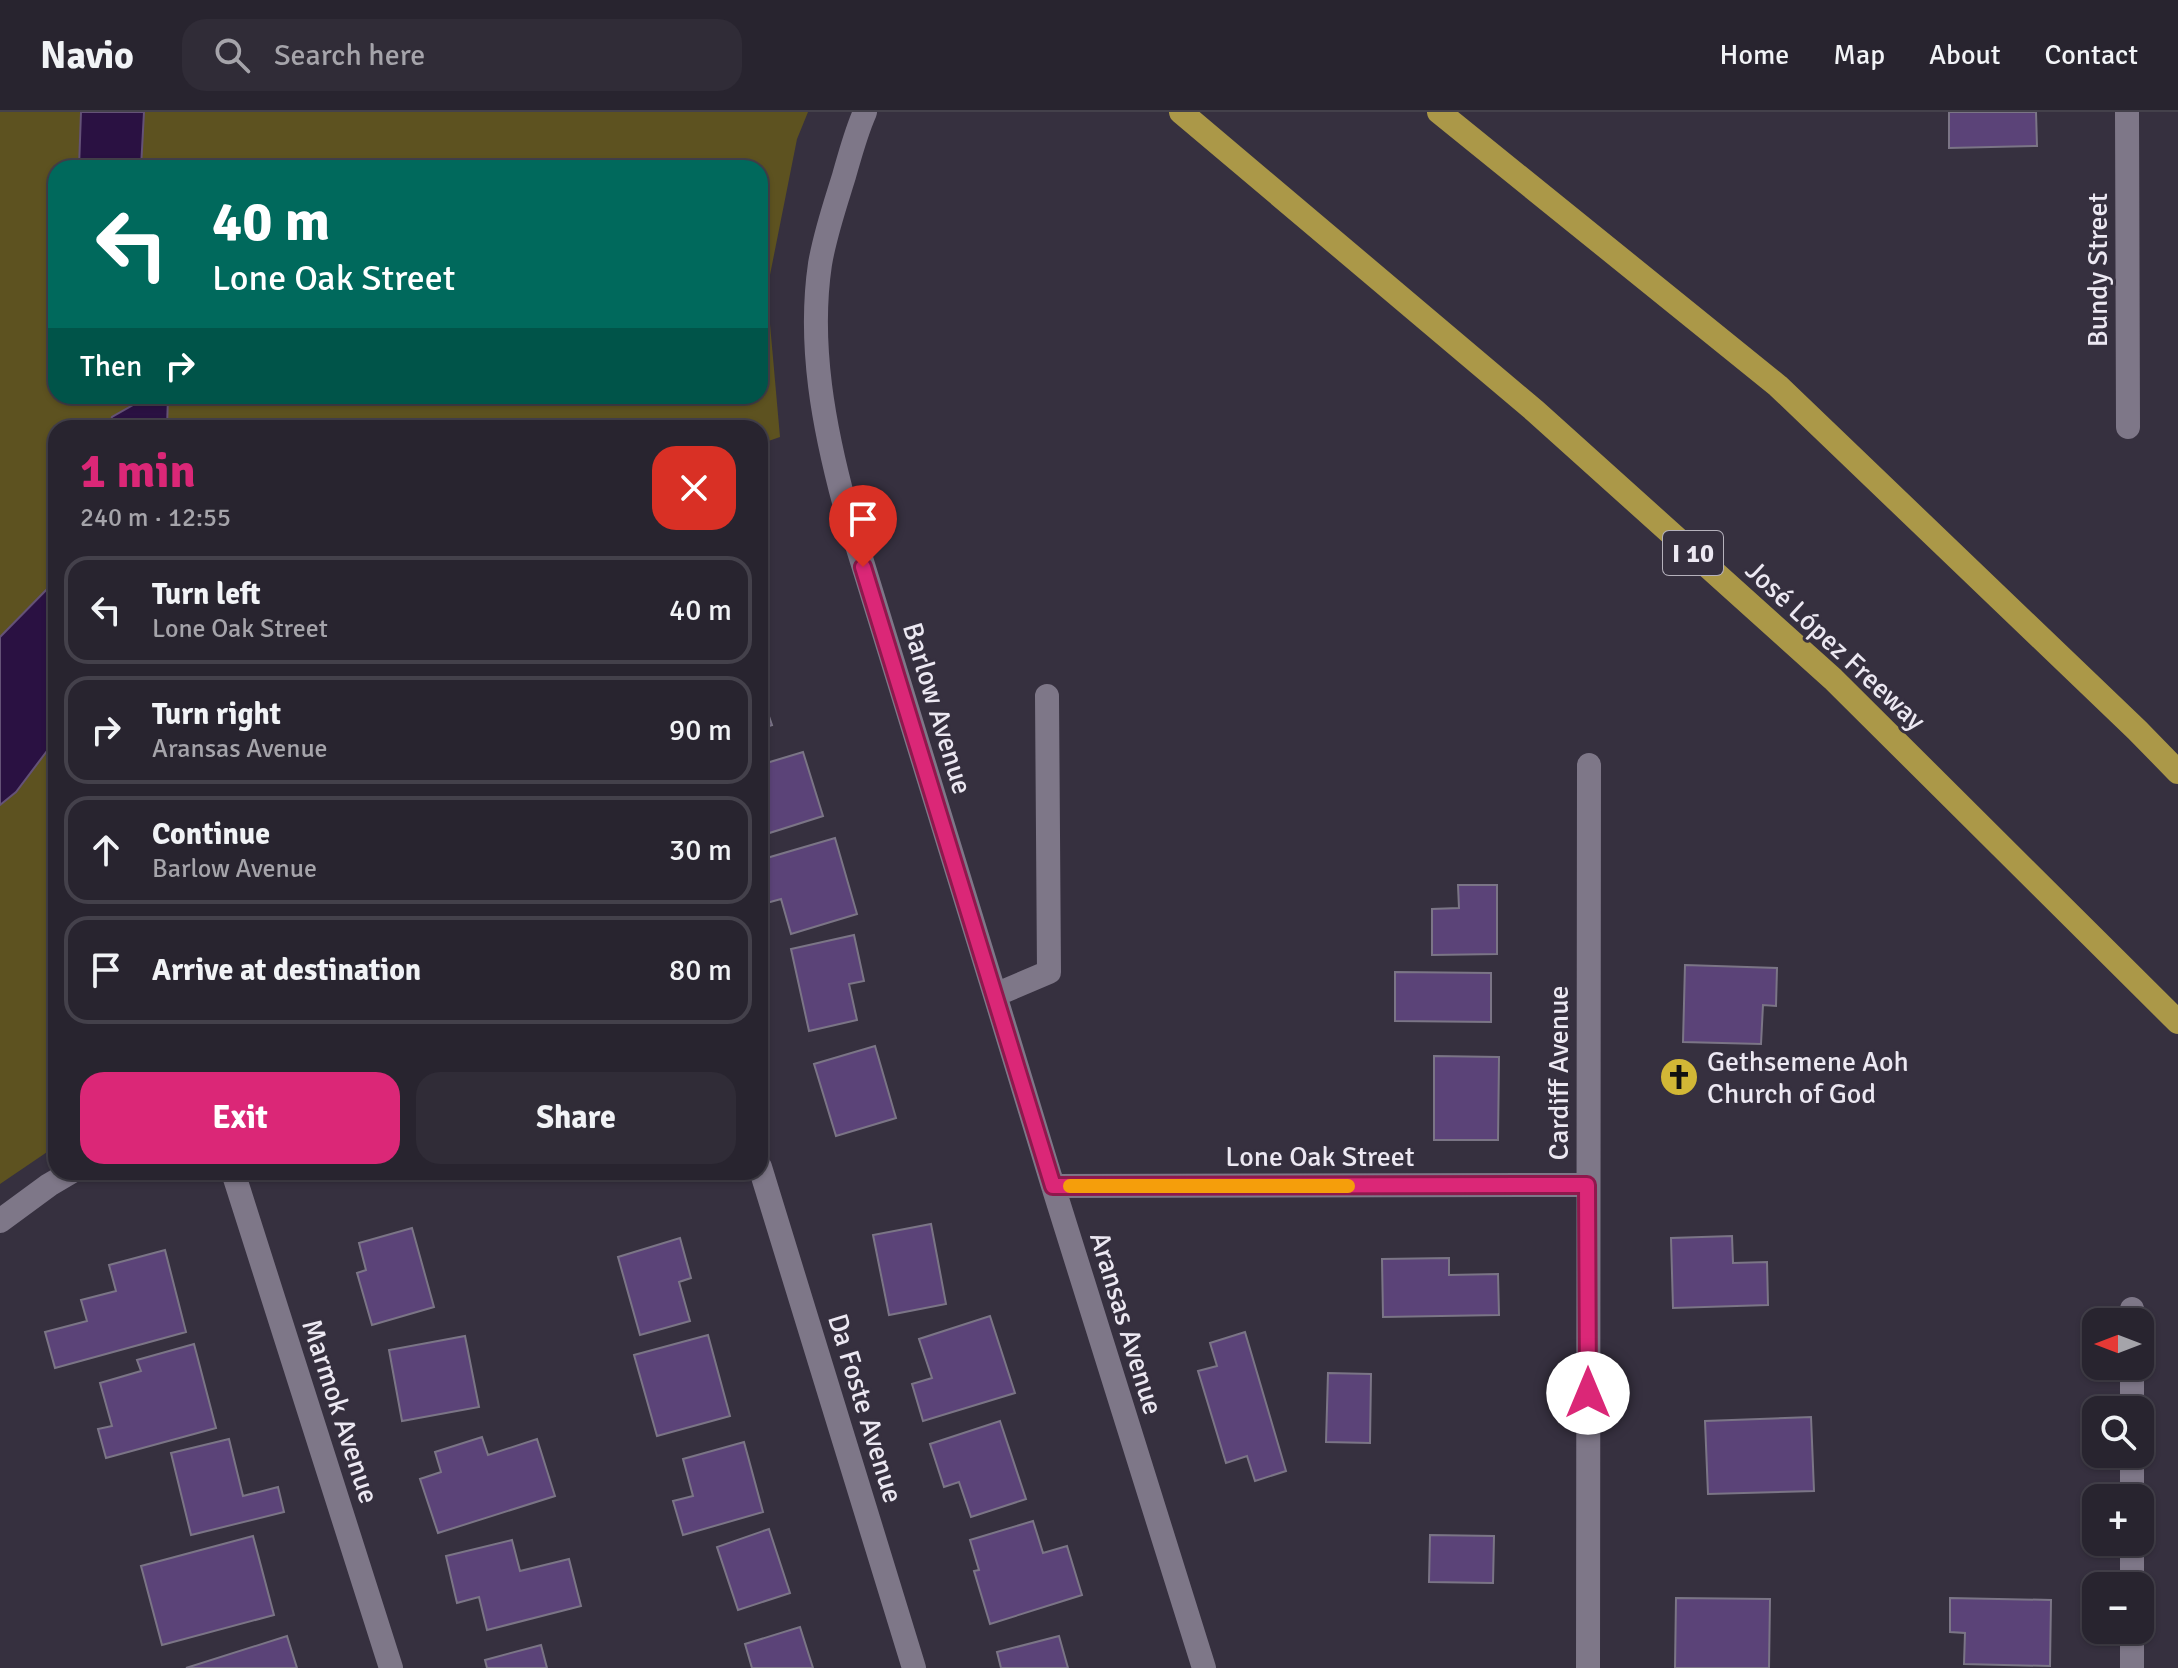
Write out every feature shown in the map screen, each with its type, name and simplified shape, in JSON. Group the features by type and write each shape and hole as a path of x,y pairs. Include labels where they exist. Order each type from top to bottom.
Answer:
{"highway":[{"name":"José López Freeway","path":"1181,112 1535,411 1833,679 2178,1022"},
{"path":"1439,112 1778,386 2178,772"},
{"path":"2137,730 2178,765"}],"street":[{"name":"Barlow Avenue","path":"865,112 830,218 820,264 816,359 831,455 845,506 995,995"},
{"name":"Bundy Street","path":"2127,112 2128,427"},
{"path":"995,995 1049,972 1047,696"},
{"name":"Cardiff Avenue","path":"1588,1668 1589,765"},
{"name":"Aransas Avenue","path":"995,995 1204,1668"},
{"path":"0,1221 57,1180"},
{"name":"Marmok Avenue","path":"236,1180 391,1668"},
{"name":"Da Foste Avenue","path":"764,1180 914,1668"},
{"name":"Lone Oak Street","path":"1053,1186 1587,1185"},
{"path":"2132,1644 2132,1668"}],"shaded area":[{"path":"0,112 808,112 797,139 768,285 768,160 48,160 48,404 768,404 768,301 780,437 768,441 768,420 48,420 48,1151 0,1184"},
{"path":"81,112 144,112 141,160 79,160"},
{"path":"135,404 168,404 167,420 111,420"},
{"path":"48,588 48,750 16,792 0,805 0,637"}],"building":[{"path":"1949,112 2036,112 2037,146 1949,148"},
{"path":"803,752 823,816 768,833 768,763"},
{"path":"835,838 857,914 791,934 781,899 768,903 768,858"},
{"path":"1458,885 1497,885 1497,954 1432,955 1432,909 1459,908"},
{"path":"854,935 864,981 849,984 857,1020 809,1031 791,949"},
{"path":"1685,965 1777,968 1776,1006 1763,1005 1761,1044 1683,1042"},
{"path":"1395,972 1491,973 1491,1022 1395,1021"},
{"path":"875,1046 896,1118 836,1136 814,1064"},
{"path":"1434,1056 1499,1057 1498,1140 1434,1140"},
{"path":"931,1224 946,1304 889,1315 873,1235"},
{"path":"412,1228 434,1307 372,1325 357,1273 366,1270 359,1243"},
{"path":"1732,1236 1733,1263 1767,1262 1768,1305 1673,1308 1671,1238"},
{"path":"680,1238 691,1278 679,1282 690,1321 640,1335 618,1257"},
{"path":"165,1250 186,1332 55,1368 45,1332 87,1321 81,1300 116,1291 109,1265"},
{"path":"1449,1258 1449,1275 1498,1274 1499,1315 1383,1317 1382,1259"},
{"path":"990,1316 1015,1393 923,1421 912,1384 932,1378 919,1339"},
{"path":"1245,1332 1286,1471 1255,1481 1247,1456 1226,1463 1198,1371 1217,1366 1210,1343"},
{"path":"708,1335 730,1416 657,1436 634,1355"},
{"path":"465,1336 479,1407 402,1421 389,1350"},
{"path":"194,1344 216,1428 106,1458 98,1429 112,1426 100,1383 141,1371 137,1360"},
{"path":"1328,1373 1371,1374 1370,1443 1326,1442"},
{"path":"1811,1417 1814,1491 1708,1494 1705,1421"},
{"path":"1000,1421 1026,1499 971,1517 959,1482 944,1487 930,1444"},
{"path":"482,1437 488,1455 537,1439 555,1496 438,1533 420,1479 441,1472 435,1452"},
{"path":"229,1439 243,1496 278,1487 284,1512 191,1535 171,1453"},
{"path":"744,1442 763,1512 683,1535 673,1501 693,1496 683,1459"},
{"path":"1033,1521 1043,1553 1067,1546 1082,1595 990,1624 974,1571 979,1570 970,1540"},
{"path":"769,1529 790,1593 738,1610 717,1547"},
{"path":"1430,1535 1494,1536 1493,1583 1429,1582"},
{"path":"253,1536 274,1615 162,1645 141,1566"},
{"path":"512,1540 520,1571 569,1559 581,1606 487,1630 479,1597 457,1603 446,1556"},
{"path":"1676,1598 1770,1599 1769,1668 1675,1668"},
{"path":"1950,1598 2051,1600 2050,1666 1964,1664 1965,1633 1950,1632"},
{"path":"800,1627 813,1668 752,1668 745,1644"},
{"path":"287,1636 297,1668 186,1668"},
{"path":"1059,1636 1068,1668 1001,1668 997,1652"},
{"path":"541,1645 547,1668 487,1668 485,1660"}],"slow traffic":[{"path":"1070,1186 1348,1186"}],"place":[{"name":"Gethsemene Aoh Church of God","path":"1679,1077"}],"route":[{"path":"863,567 1053,1186 1587,1185 1588,1393"}]}
